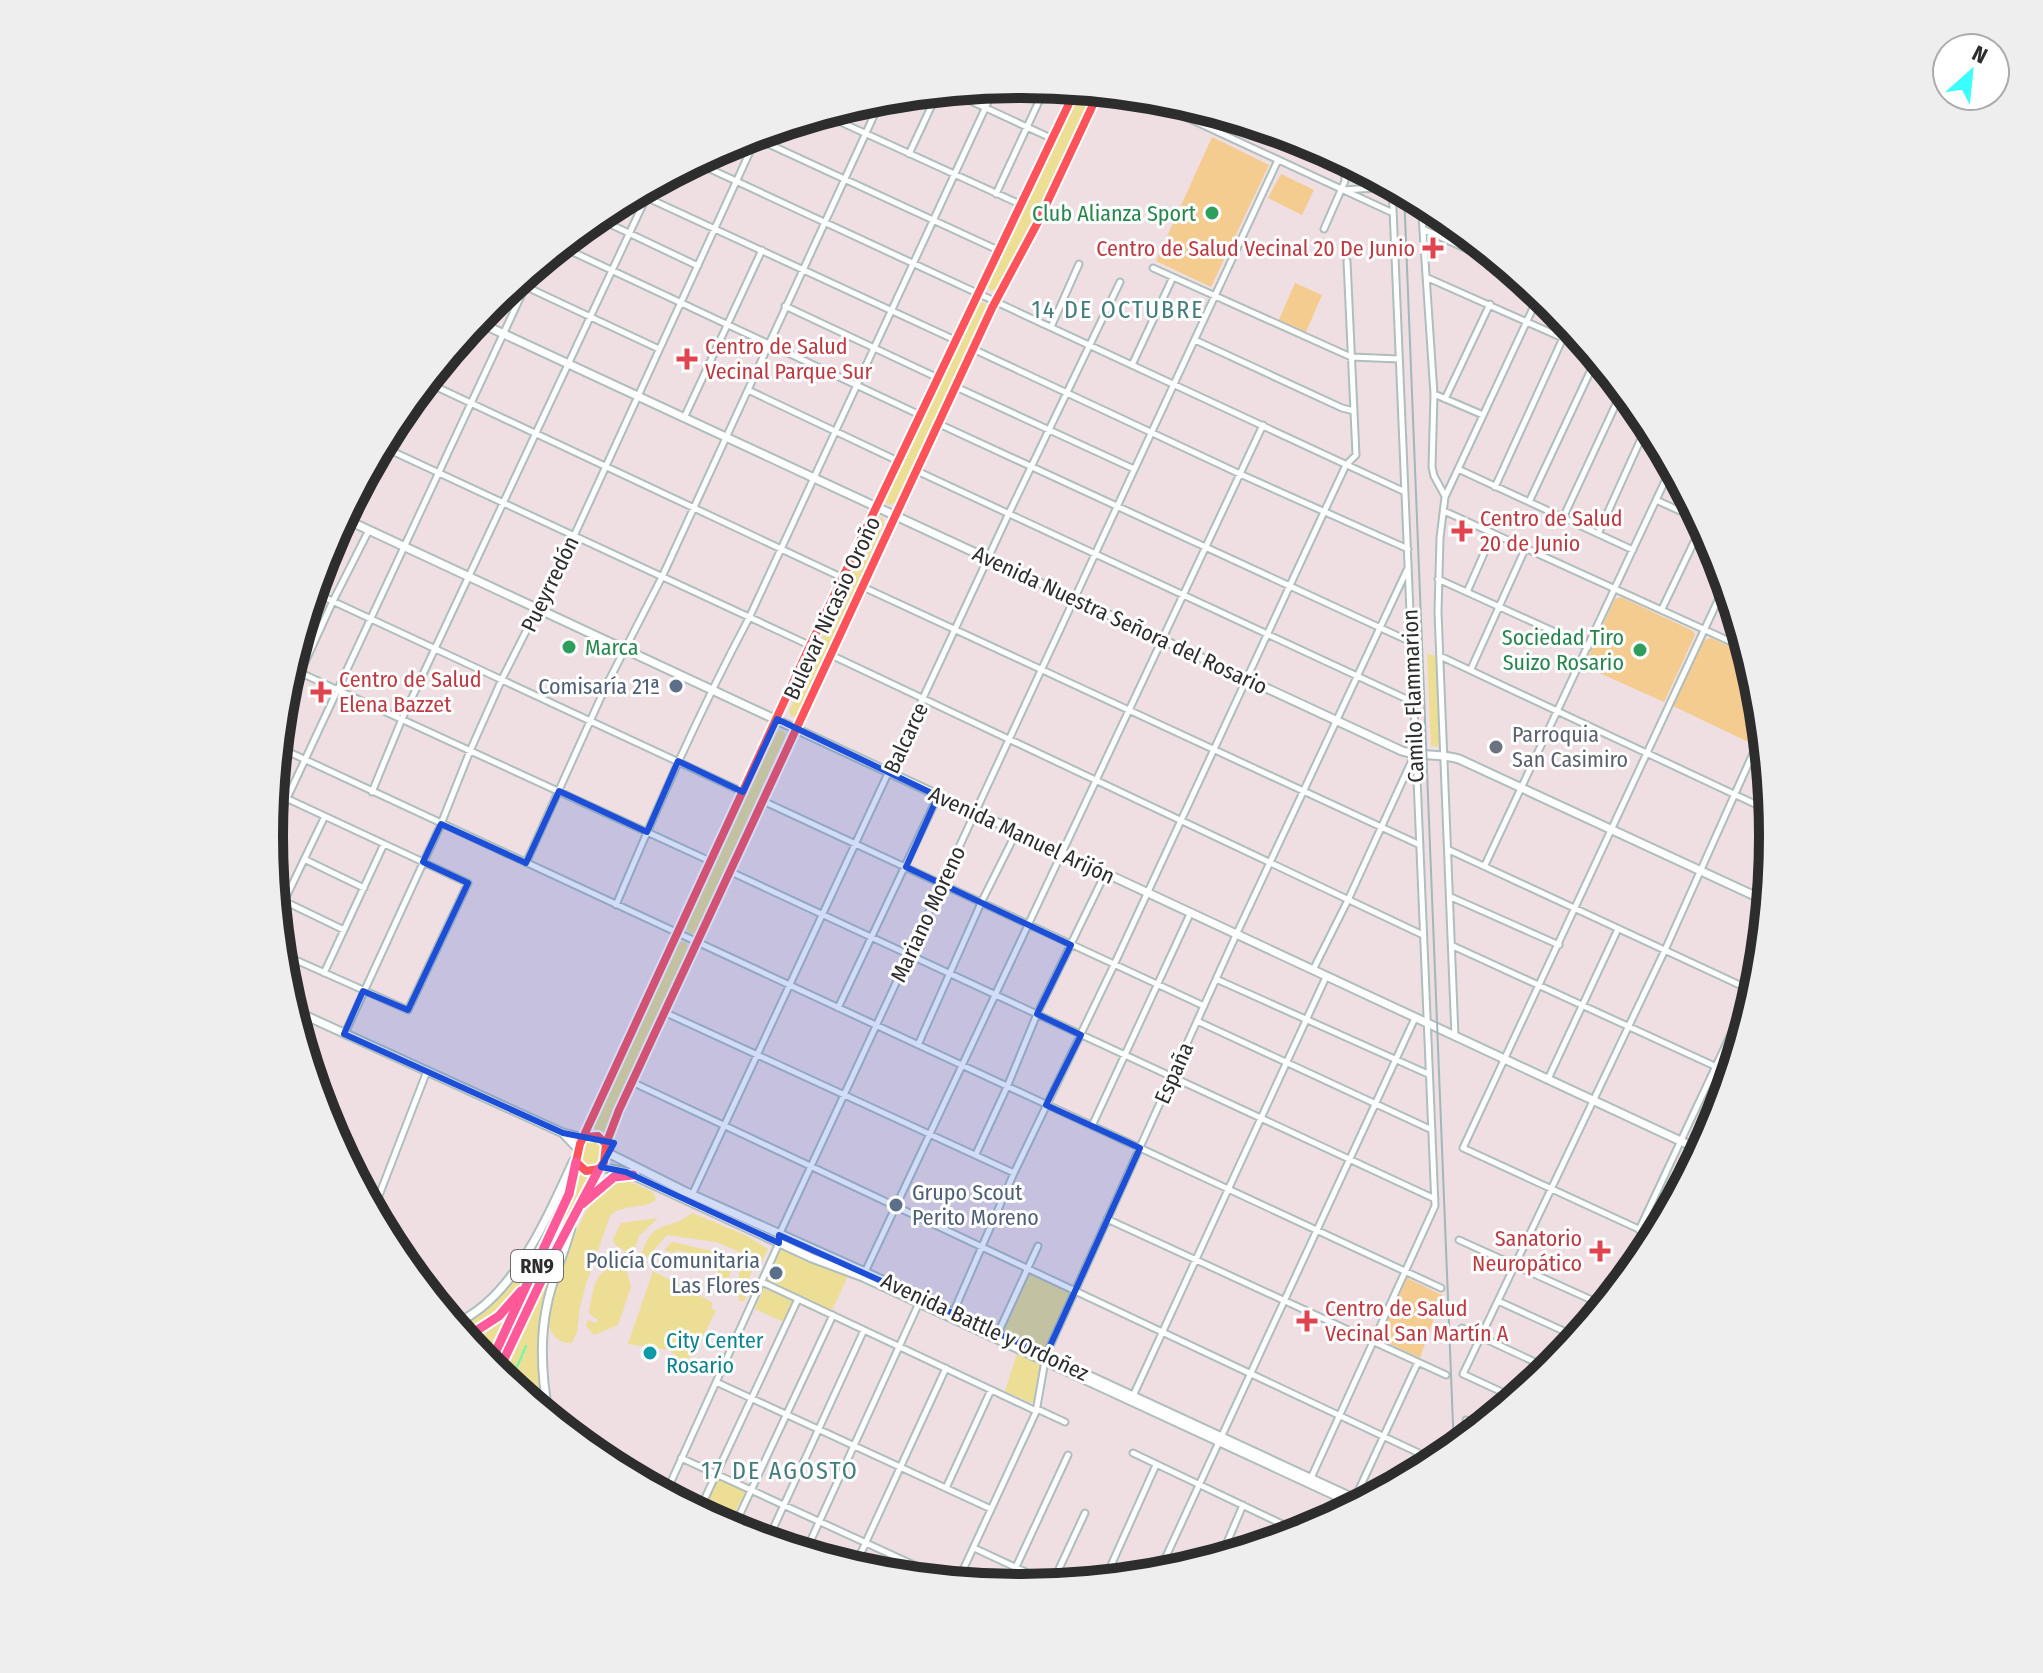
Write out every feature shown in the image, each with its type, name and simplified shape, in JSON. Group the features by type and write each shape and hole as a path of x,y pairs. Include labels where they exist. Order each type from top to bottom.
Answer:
{"highway":[{"name":"RN9","path":"495,1354 569,1194 577,1156"},
{"name":"RN9","path":"503,1362 573,1216 600,1168"},
{"path":"579,1206 614,1177 633,1175"},
{"path":"474,1332 499,1316 534,1272"},
{"path":"506,1366 519,1328"}],"main road":[{"name":"Bulevar Nicasio Oroño","path":"584,1138 810,646 1071,100"},
{"name":"Bulevar Nicasio Oroño","path":"606,1148 664,1012 916,470 995,301 1038,222 1094,102"},
{"path":"598,1136 606,1148 600,1168 586,1171 577,1156 584,1138 598,1136"}],"street":[{"path":"616,905 678,761 749,618 989,99"},
{"path":"996,194 1040,99"},
{"path":"969,100 1053,139"},
{"path":"909,154 933,103"},
{"path":"526,863 590,720 662,577 876,112"},
{"path":"1193,118 1393,213"},
{"path":"838,121 1022,206"},
{"path":"769,143 1000,251"},
{"name":"Pueyrredón","path":"344,1034 441,824 502,679 574,536 750,150"},
{"name":"Mariano Moreno","path":"669,1485 908,954 977,814 1116,506 1278,160"},
{"path":"708,168 1403,491"},
{"path":"1324,229 1342,190 1345,173"},
{"path":"1342,190 1373,188"},
{"name":"Camilo Flammarion","path":"1392,198 1435,1203"},
{"path":"649,199 955,340"},
{"path":"372,792 402,719 646,201"},
{"path":"1423,217 1434,394 1432,467 1445,497"},
{"path":"609,223 698,266"},
{"path":"1425,230 1469,250"},
{"path":"684,418 762,250"},
{"path":"571,251 920,415"},
{"path":"952,1315 1014,1173 1289,586 1346,465 1354,458 1347,261"},
{"path":"1051,327 1079,264"},
{"path":"1153,268 1351,357 1399,359"},
{"path":"1132,365 1173,277"},
{"path":"1428,278 1568,340"},
{"name":"Balcarce","path":"692,1195 1031,466 1120,282"},
{"path":"528,287 659,349"},
{"path":"284,804 522,293"},
{"path":"1445,399 1490,304"},
{"path":"1455,1037 1438,579 1445,497 1534,305"},
{"path":"785,306 938,378"},
{"name":"Avenida Nuestra Señora del Rosario","path":"488,327 1336,721 1415,755 1444,754 1757,897"},
{"path":"1495,487 1563,338"},
{"path":"1195,340 1354,411"},
{"path":"973,349 1408,549"},
{"path":"1529,502 1592,368"},
{"path":"436,387 843,578"},
{"path":"955,387 1134,469"},
{"path":"748,390 898,461"},
{"path":"1434,394 1483,415"},
{"path":"1563,518 1617,401"},
{"path":"938,423 1411,642"},
{"path":"864,1274 1263,425"},
{"path":"1598,534 1642,436"},
{"path":"392,451 810,646"},
{"path":"1458,469 1633,550"},
{"path":"916,470 1413,702"},
{"path":"1485,865 1667,477"},
{"path":"1656,500 1686,514"},
{"path":"1444,511 1734,643"},
{"name":"Avenida Manuel Arijón","path":"353,523 1692,1146"},
{"path":"303,665 369,530"},
{"path":"1467,592 1493,533"},
{"path":"1662,609 1696,536"},
{"path":"1471,669 1526,547"},
{"name":"España","path":"962,1572 1036,1410 1045,1358 1236,935 1408,569"},
{"path":"1438,579 1588,647"},
{"path":"862,586 1420,846"},
{"path":"323,596 743,792"},
{"path":"1645,1232 1463,1148 1720,596"},
{"path":"830,655 1423,935"},
{"path":"1440,656 1759,806"},
{"path":"302,673 710,861"},
{"path":"1506,1394 1463,1374 1665,950 1755,749"},
{"path":"288,751 1441,1288"},
{"path":"1313,970 1415,755"},
{"path":"838,1008 938,796"},
{"path":"287,798 468,883 408,1010 293,959"},
{"path":"763,801 1204,1006"},
{"path":"286,897 325,816"},
{"path":"918,1045 1016,833"},
{"path":"324,973 384,844"},
{"path":"1449,850 1745,987"},
{"path":"304,859 364,888"},
{"path":"730,871 1435,1203 1310,1480"},
{"path":"976,1154 1037,1014 1105,874"},
{"path":"1451,897 1559,945"},
{"path":"286,902 345,930"},
{"path":"1092,1126 1190,914"},
{"path":"1548,1080 1618,928"},
{"path":"1452,946 1722,1069"},
{"path":"1132,1398 1326,977"},
{"path":"1216,979 1428,1074"},
{"path":"664,1012 1014,1173"},
{"path":"305,1016 563,1133 584,1138"},
{"path":"1164,1561 1415,1018"},
{"path":"1197,1021 1432,1130"},
{"path":"1639,1230 1735,1029"},
{"path":"378,1198 427,1071"},
{"path":"632,1082 1422,1457"},
{"path":"462,1318 484,1304 518,1265 546,1221 577,1156 563,1133"},
{"name":"Avenida Battle y Ordoñez","path":"606,1148 779,1239"},
{"name":"Avenida Battle y Ordoñez","path":"600,1168 614,1168 633,1175 864,1274 1349,1499"},
{"path":"547,1402 542,1367 544,1322 573,1216"},
{"path":"1107,1219 1446,1375"},
{"path":"1459,1240 1595,1301"},
{"path":"998,1333 1038,1246"},
{"name":"Avenida Battle y Ordoñez","path":"864,1274 919,1303 998,1333 1045,1358"},
{"path":"762,1282 1065,1422"},
{"path":"703,1503 798,1299"},
{"path":"1498,1301 1568,1333"},
{"path":"809,1544 919,1303"},
{"path":"738,1518 833,1315"},
{"path":"1462,1328 1539,1364"},
{"path":"772,1531 864,1330"},
{"path":"1360,1493 1418,1362"},
{"path":"859,1557 946,1368"},
{"path":"716,1382 991,1509"},
{"path":"946,1488 991,1390"},
{"path":"1466,1420 1471,1422"},
{"path":"1133,1453 1285,1525"},
{"path":"1016,1567 1068,1455"},
{"path":"681,1458 921,1568"},
{"path":"1109,1570 1156,1465"},
{"path":"1225,1546 1243,1505"},
{"path":"1059,1573 1085,1513"},
{"path":"974,1548 1032,1575"}],"highlighted area":[{"path":"777,719 938,796 906,867 1071,945 1037,1014 1081,1035 1046,1105 1140,1148 1046,1355 779,1235 779,1243 626,1172 601,1167 614,1143 563,1133 344,1034 363,991 408,1010 468,883 423,862 441,824 526,863 559,791 647,832 678,761 743,792"}],"shaded area":[{"path":"1076,100 1088,102 1034,221 997,290 989,290 988,285"},
{"name":"Club Alianza Sport","path":"1212,137 1269,165 1211,287 1156,261"},
{"path":"1281,174 1314,190 1302,215 1268,198"},
{"path":"1295,283 1322,295 1305,334 1278,322"},
{"path":"985,303 986,310 895,503 887,505 885,499 975,304"},
{"path":"878,517 883,518 884,524 798,715 791,717 789,711"},
{"name":"Sociedad Tiro Suizo Rosario","path":"1621,597 1693,631 1695,635 1664,702 1584,666 1615,599"},
{"name":"Sociedad Tiro Suizo Rosario","path":"1711,638 1736,649 1754,745 1673,706 1703,640"},
{"path":"1427,654 1437,656 1440,744 1437,747 1431,746"},
{"path":"782,730 786,735 696,932 691,934 687,926 777,732"},
{"path":"680,942 686,942 688,951 605,1135 592,1127"},
{"path":"592,1135 606,1148 566,1239 550,1288 543,1336 548,1402 499,1359 462,1318 496,1290 514,1268 543,1220 580,1144"},
{"path":"617,1180 627,1180 653,1192 656,1200 621,1209 610,1216 586,1284 577,1332 572,1343 563,1342 553,1334 548,1321 557,1280 590,1205"},
{"path":"692,1213 745,1235 768,1249 761,1263 750,1258 748,1261 751,1262 748,1269 752,1271 744,1301 739,1301 737,1287 743,1253 716,1242 667,1235 642,1263 640,1259 645,1245 655,1231"},
{"path":"658,1218 639,1236 630,1263 615,1259 601,1262 604,1255 611,1253 621,1258 625,1251 615,1245 613,1239 621,1223"},
{"path":"672,1242 730,1255 733,1261 728,1281 698,1255 664,1250"},
{"path":"779,1243 850,1272 830,1314 762,1282"},
{"path":"615,1266 627,1272 631,1287 618,1325 594,1335 586,1326 588,1320 596,1323 598,1320 589,1313 593,1291 602,1272"},
{"path":"1028,1268 1075,1291 1046,1355 998,1333"},
{"path":"653,1271 713,1303 711,1308 716,1311 692,1357 678,1359 670,1350 628,1344"},
{"path":"1407,1278 1442,1295 1420,1358 1379,1339"},
{"path":"764,1288 793,1301 784,1322 755,1309"},
{"path":"1018,1351 1042,1365 1035,1401 1031,1403 1005,1391"},
{"path":"718,1479 745,1492 733,1516 706,1504"}],"waterway":[{"path":"514,1373 526,1346"}],"railway":[{"path":"1405,205 1453,1435"}],"place":[{"name":"Club Alianza Sport","path":"1212,213"},
{"name":"Centro de Salud Vecinal 20 De Junio","path":"1433,248"},
{"name":"Centro de Salud Vecinal Parque Sur","path":"687,359"},
{"name":"Centro de Salud 20 de Junio","path":"1462,531"},
{"name":"Marca","path":"569,647"},
{"name":"Sociedad Tiro Suizo Rosario","path":"1640,650"},
{"name":"Comisaría 21ª","path":"676,686"},
{"name":"Centro de Salud Elena Bazzet","path":"321,692"},
{"name":"Parroquia San Casimiro","path":"1496,747"},
{"name":"Grupo Scout Perito Moreno","path":"896,1205"},
{"name":"Sanatorio Neuropático","path":"1600,1251"},
{"name":"Policía Comunitaria Las Flores","path":"776,1273"},
{"name":"Centro de Salud Vecinal San Martín A","path":"1307,1321"},
{"name":"City Center Rosario","path":"650,1353"}],"district":[{"name":"14 DE OCTUBRE","path":"1118,310"},
{"name":"17 DE AGOSTO","path":"780,1471"}]}
